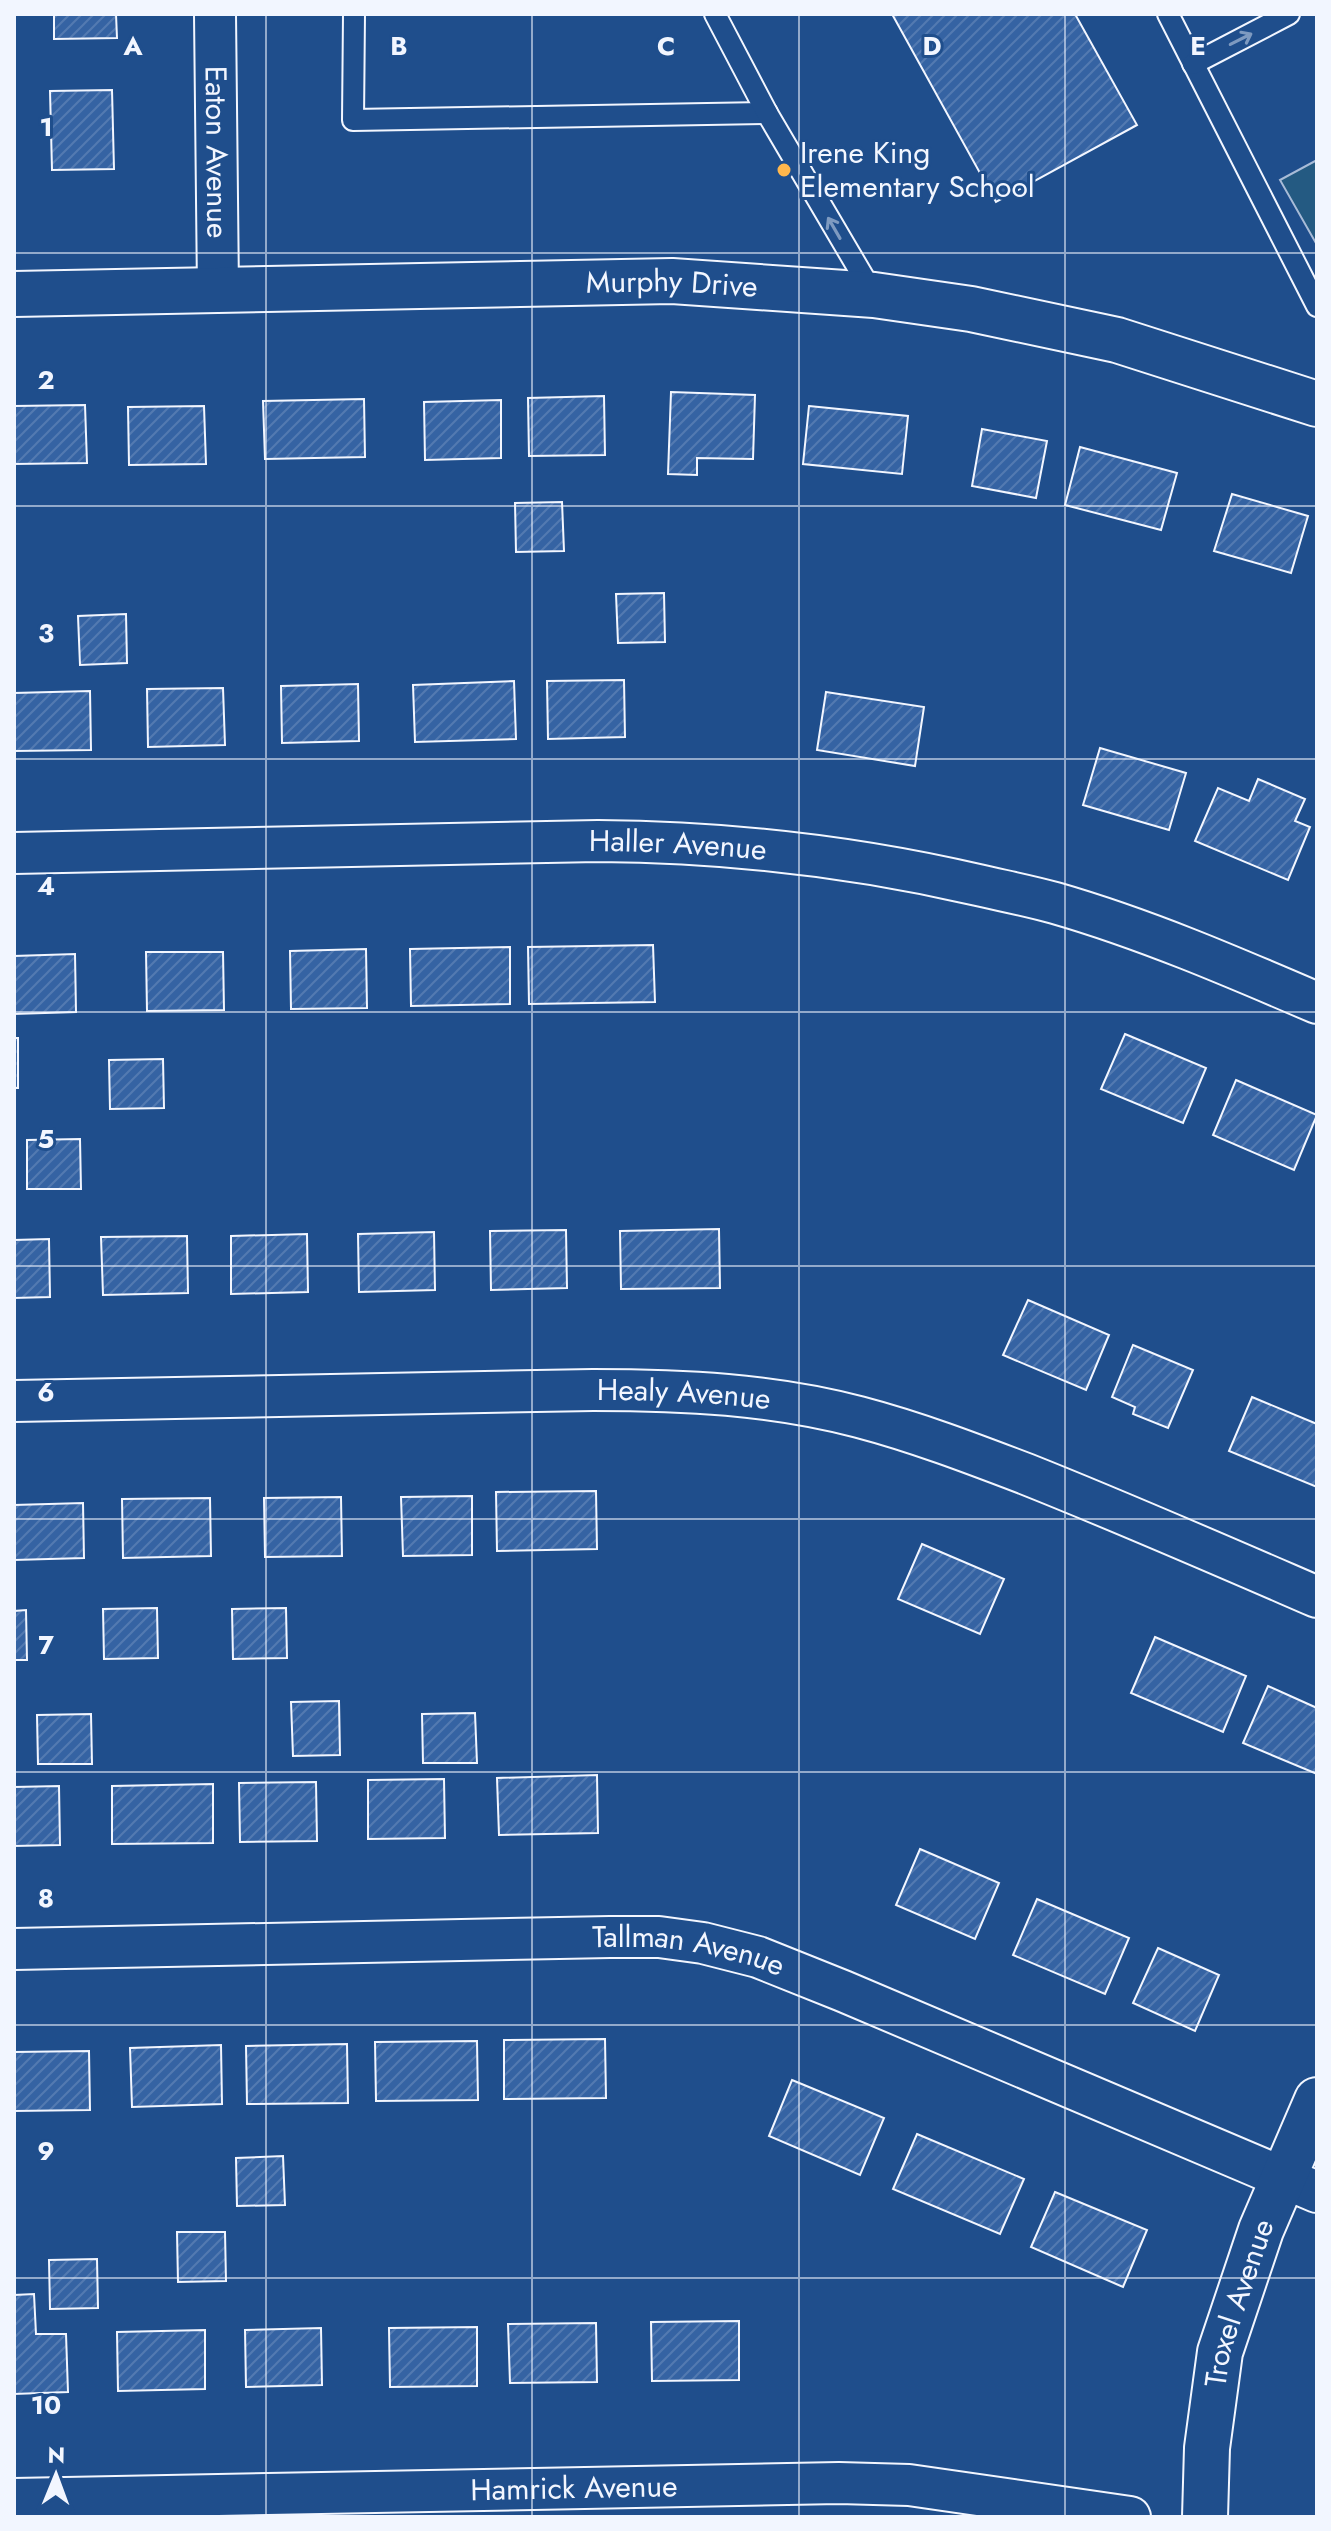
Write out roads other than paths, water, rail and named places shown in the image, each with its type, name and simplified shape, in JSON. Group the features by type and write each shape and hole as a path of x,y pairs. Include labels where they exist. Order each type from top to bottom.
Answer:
{"street":[{"name":"Eaton Avenue","path":"215,14 218,291"},
{"name":"Murphy Drive","path":"14,294 672,281 874,295 971,309 1117,340 1317,404"},
{"name":"Haller Avenue","path":"14,853 598,841 681,842 775,849 909,870 1054,903 1153,934 1317,1003"},
{"name":"Healy Avenue","path":"14,1401 593,1390 680,1390 768,1400 858,1416 952,1446 1103,1504 1317,1597"},
{"name":"Tallman Avenue","path":"14,1949 610,1937 659,1937 703,1943 758,1957 843,1991 1300,2185"},
{"name":"Troxel Avenue","path":"1205,2517 1207,2448 1220,2352 1261,2230 1300,2185 1317,2100"},
{"name":"Hamrick Avenue","path":"14,2499 839,2483 909,2485 1130,2517"}],"lane":[{"path":"354,14 353,120 767,113"},
{"path":"715,14 767,113 874,295"},
{"path":"1168,14 1317,306"},
{"path":"1193,64 1289,14"}],"place":[{"name":"Irene King Elementary School","path":"784,170"}]}
